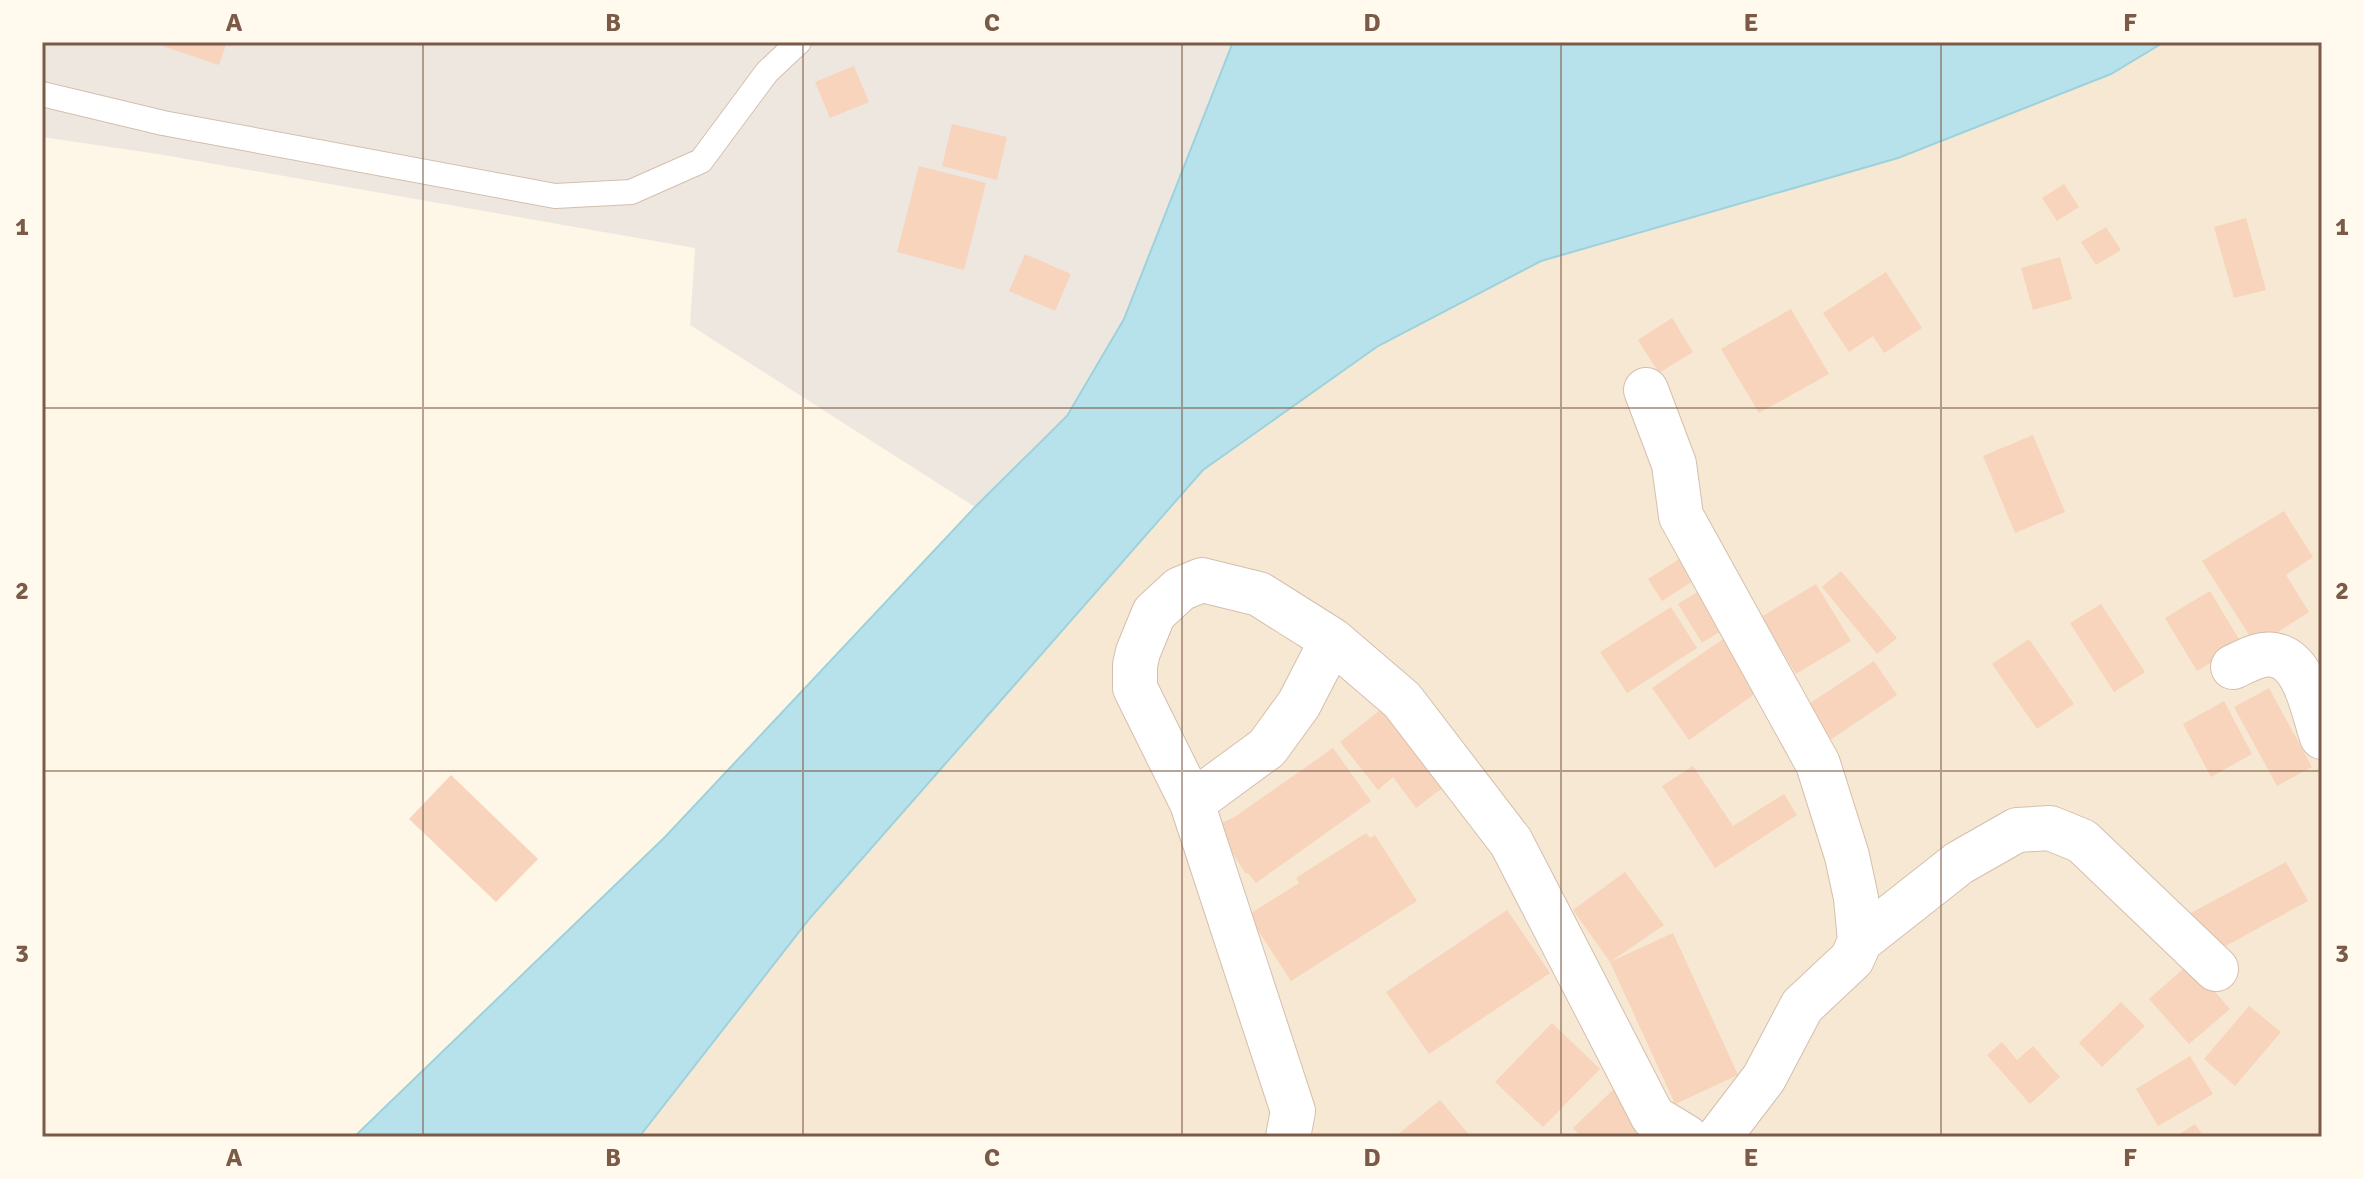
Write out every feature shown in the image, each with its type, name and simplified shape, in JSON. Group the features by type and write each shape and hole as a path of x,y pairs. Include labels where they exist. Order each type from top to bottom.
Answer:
{"street":[{"path":"1646,390 1674,464 1681,516 1818,764 1847,856 1856,898 1860,941"},
{"path":"1288,1137 1293,1111 1192,803 1135,688 1138,652 1154,613 1180,589 1202,580 1259,594 1332,640 1402,700 1511,842 1653,1117 1686,1137"},
{"path":"1192,803 1267,748 1299,704 1332,640"},
{"path":"2233,667 2257,656 2273,654 2287,659 2300,673 2322,737"},
{"path":"1719,1137 1764,1078 1802,1006 1852,959 1860,941 1959,863 2017,830 2050,828 2082,841 2216,969"}],"lane":[{"path":"42,94 163,123 555,196 631,192 701,161 767,72 799,42"}],"shaded area":[{"path":"42,42 1233,42 1124,319 1067,416 975,507 690,325 695,248 158,154 42,137"},
{"path":"2164,42 2322,42 2322,1137 639,1137 810,918 1203,470 1378,346 1541,261 1898,158 2111,74"}],"water":[{"path":"1233,42 2164,42 2111,74 1898,158 1541,261 1378,346 1203,470 810,918 639,1137 354,1137 665,837 975,507 1067,416 1124,319"}],"building":[{"path":"151,42 227,42 219,65"},
{"path":"854,66 869,102 830,118 815,82"},
{"path":"952,124 1007,137 997,180 942,166"},
{"path":"919,166 986,183 964,270 897,252"},
{"path":"2064,184 2079,207 2057,221 2042,198"},
{"path":"2246,218 2266,290 2234,298 2214,227"},
{"path":"2106,227 2121,250 2096,265 2081,242"},
{"path":"1025,254 1071,274 1055,311 1009,291"},
{"path":"2060,257 2072,299 2033,310 2021,268"},
{"path":"1886,272 1922,328 1884,353 1873,336 1849,352 1823,313"},
{"path":"1791,309 1829,374 1759,413 1721,349"},
{"path":"1672,318 1693,352 1659,373 1638,340"},
{"path":"2033,435 2065,512 2015,533 1983,456"},
{"path":"2284,511 2313,557 2286,575 2309,612 2256,646 2202,561"},
{"path":"1695,549 1710,570 1662,601 1648,579"},
{"path":"1841,571 1897,638 1877,654 1822,587"},
{"path":"1710,584 1734,623 1702,643 1678,604"},
{"path":"1816,584 1851,641 1796,674 1761,617"},
{"path":"2210,591 2242,644 2197,671 2165,618"},
{"path":"2101,604 2145,672 2114,692 2070,623"},
{"path":"1671,607 1697,648 1627,693 1600,652"},
{"path":"1723,639 1759,691 1689,740 1652,688"},
{"path":"2029,639 2074,704 2037,729 1992,664"},
{"path":"1874,661 1897,695 1827,742 1804,707"},
{"path":"2269,688 2312,767 2277,786 2234,707"},
{"path":"2224,701 2252,754 2211,777 2183,724"},
{"path":"1389,703 1449,783 1416,808 1393,777 1378,790 1340,742"},
{"path":"1333,748 1371,801 1256,883 1246,874 1217,829"},
{"path":"1693,766 1733,826 1784,794 1797,815 1715,868 1662,786"},
{"path":"451,775 538,859 496,902 409,819"},
{"path":"1366,833 1370,838 1375,835 1417,901 1291,981 1248,915 1299,883 1296,878"},
{"path":"2286,862 2308,901 2211,954 2189,914"},
{"path":"1625,872 1664,925 1610,962 1573,910"},
{"path":"1507,910 1550,973 1429,1054 1386,992"},
{"path":"1673,933 1738,1075 1675,1104 1610,962"},
{"path":"2190,963 2230,1009 2189,1044 2149,999"},
{"path":"2121,1002 2145,1026 2102,1067 2079,1043"},
{"path":"2249,1006 2281,1032 2235,1086 2204,1059"},
{"path":"1552,1023 1600,1069 1543,1127 1495,1082"},
{"path":"2002,1042 2017,1060 2033,1046 2060,1077 2030,1104 1987,1055"},
{"path":"2190,1056 2213,1094 2158,1126 2136,1089"},
{"path":"1616,1087 1663,1137 1581,1137 1573,1128"},
{"path":"1440,1100 1471,1137 1395,1137"},
{"path":"2195,1124 2204,1137 2175,1137"}]}
